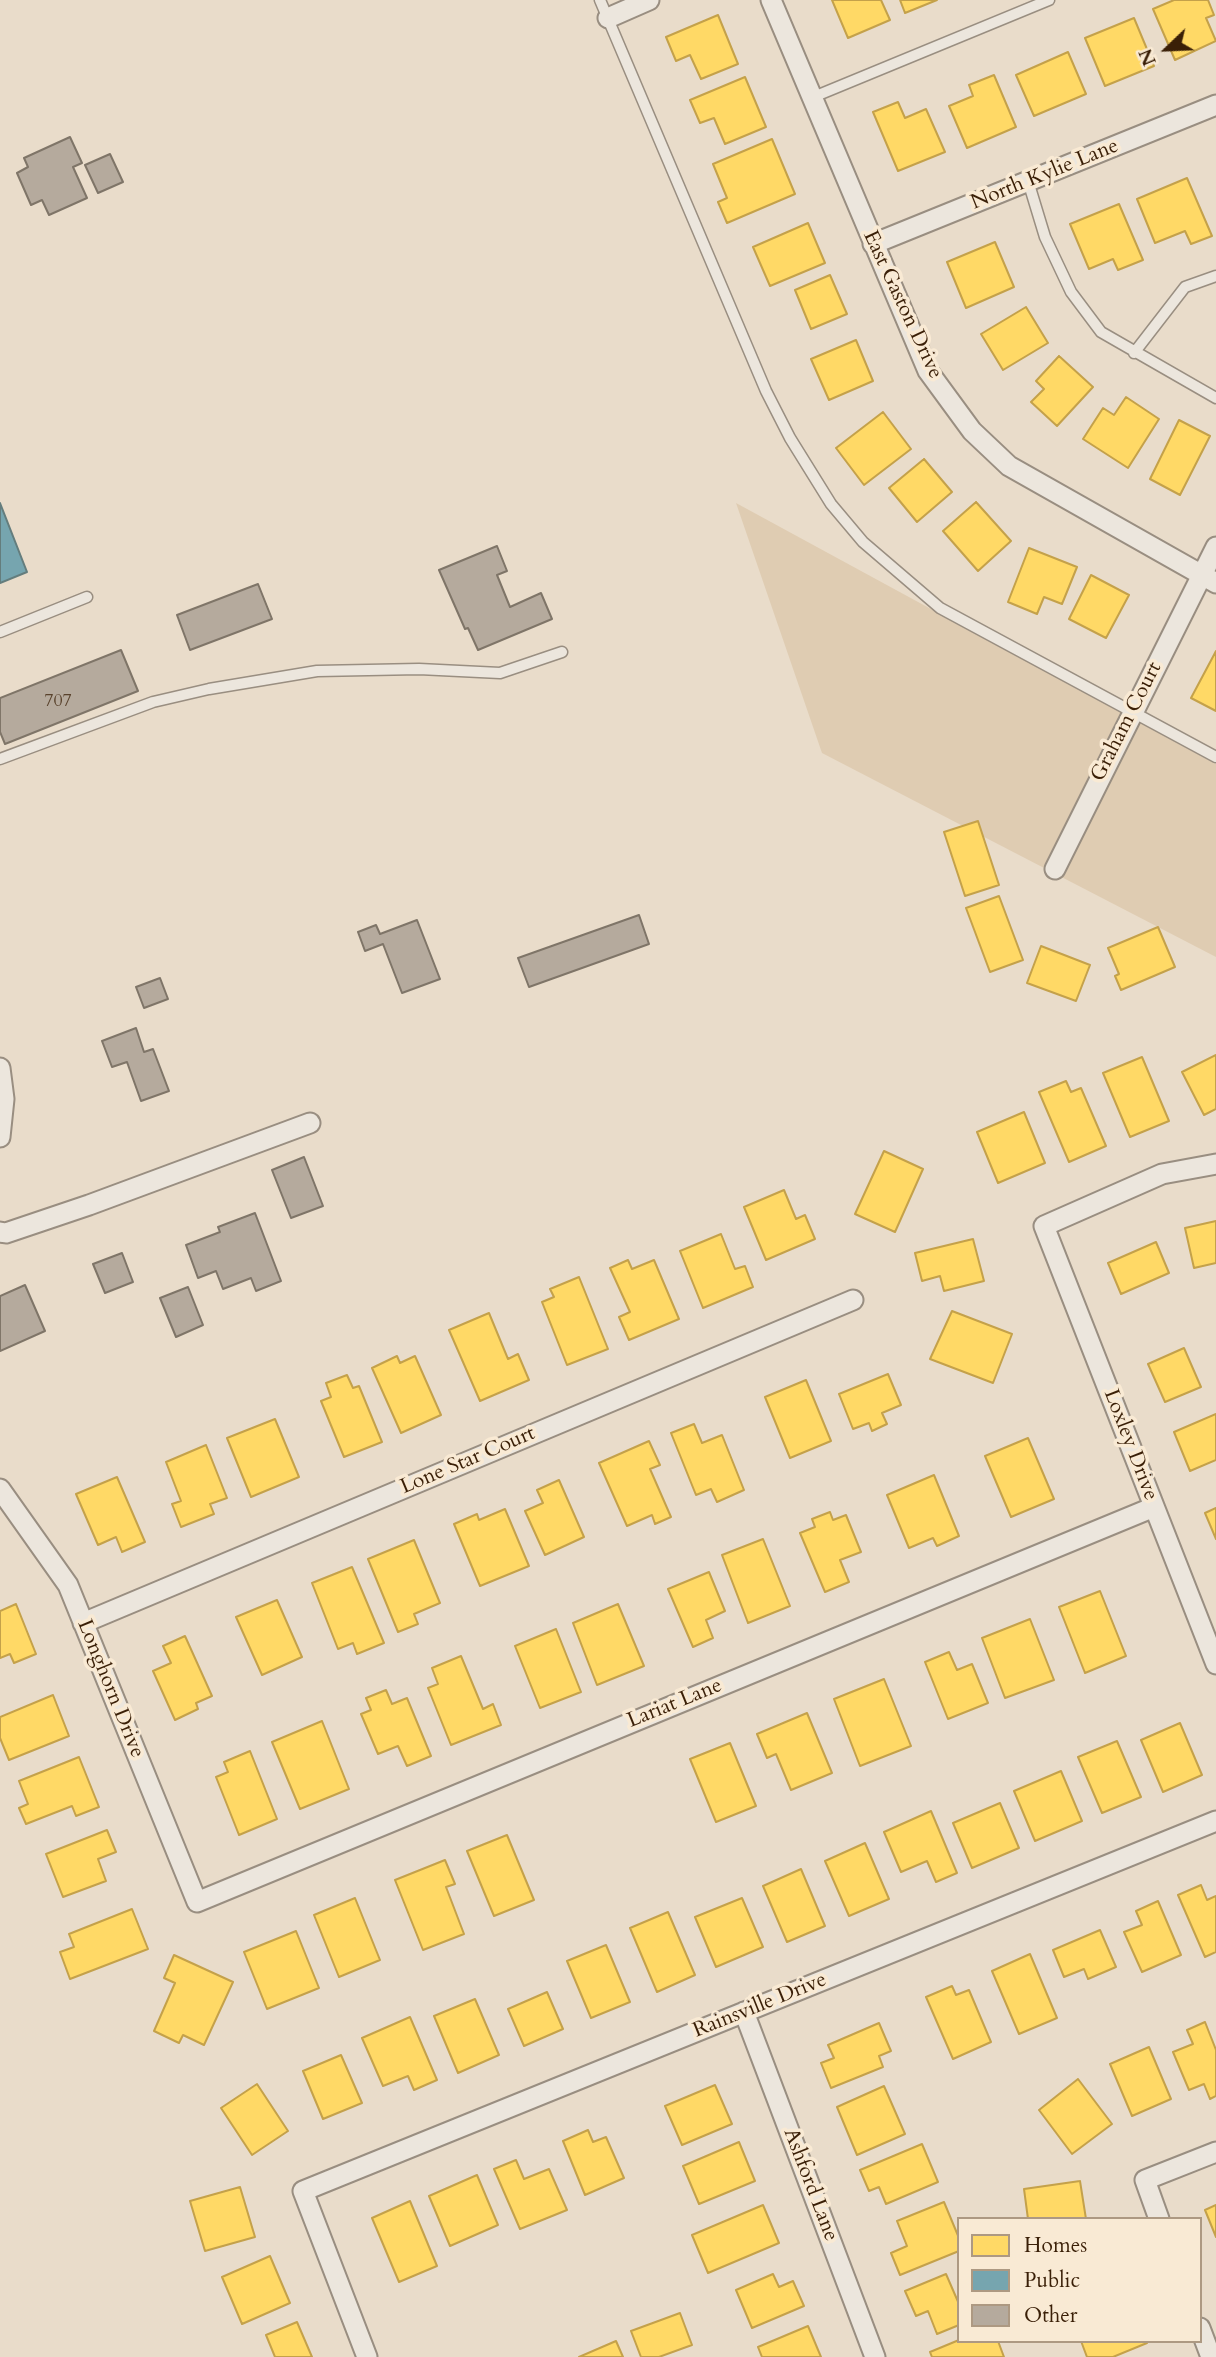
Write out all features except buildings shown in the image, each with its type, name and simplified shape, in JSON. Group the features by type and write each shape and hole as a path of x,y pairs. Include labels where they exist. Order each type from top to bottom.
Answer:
{"street":[{"path":"604,9 649,0"},
{"name":"East Gaston Drive","path":"771,0 928,372 972,431 1009,466 1208,579"},
{"name":"North Kylie Lane","path":"873,244 1216,105"},
{"name":"Graham Court","path":"1055,869 1132,713 1208,579 1216,547"},
{"path":"0,1068 4,1099 0,1137"},
{"path":"0,1232 6,1233 89,1205 310,1123"},
{"name":"Loxley Drive","path":"1216,1164 1162,1174 1044,1226 1216,1664"},
{"name":"Lone Star Court","path":"83,1623 853,1300"},
{"name":"Longhorn Drive","path":"0,1489 68,1586 197,1902"},
{"name":"Lariat Lane","path":"197,1902 1154,1507"},
{"name":"Rainsville Drive","path":"367,2357 303,2192 1216,1821"},
{"name":"Ashford Lane","path":"744,2012 875,2357"},
{"path":"1158,2217 1145,2180 1216,2152"},
{"path":"1202,2333 1211,2357"}],"lane":[{"path":"811,98 1049,0"},
{"path":"604,9 766,391 790,438 831,504 863,542 940,608 1216,757"},
{"path":"1028,181 1045,237 1071,292 1101,332 1216,398"},
{"path":"1134,353 1185,287 1216,276"},
{"path":"0,632 87,597"},
{"path":"0,759 153,702 209,689 317,671 419,669 500,673 562,652"}],"shaded area":[{"path":"736,503 1216,764 1216,957 822,753"}]}
